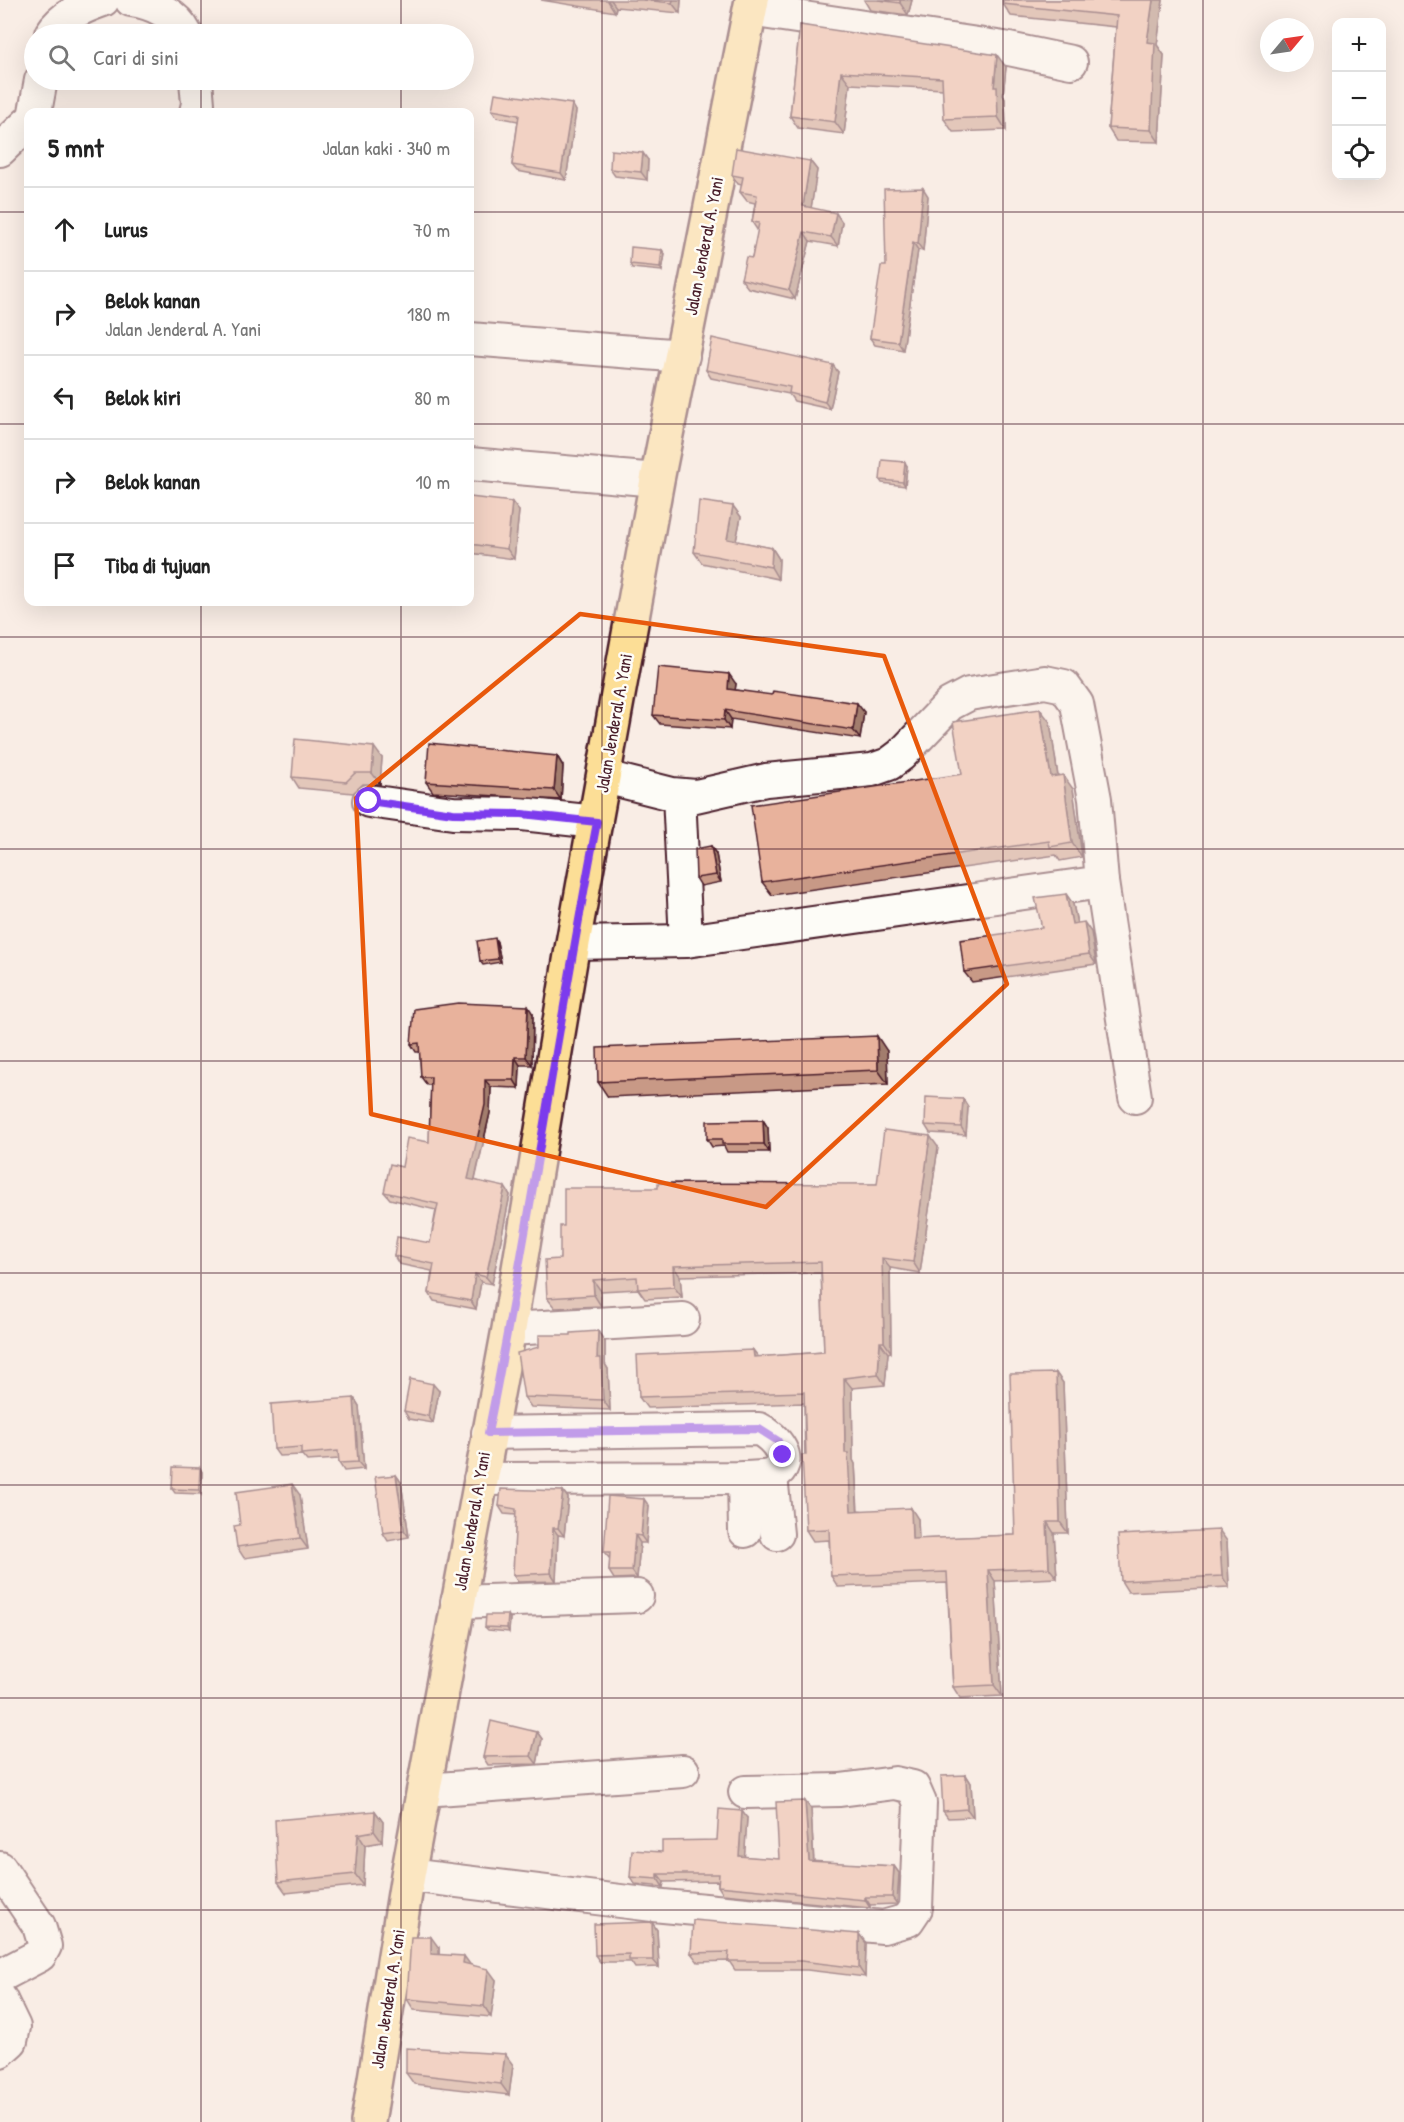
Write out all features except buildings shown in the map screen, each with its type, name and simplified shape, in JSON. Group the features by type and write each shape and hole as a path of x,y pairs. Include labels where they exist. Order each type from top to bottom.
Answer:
{"main road":[{"name":"Jalan Jenderal A. Yani","path":"368,2122 423,1790 509,1329 573,943 597,822 657,480 751,5"}],"street":[{"path":"59,24 81,7 103,0"},
{"path":"131,0 152,3 180,24"},
{"path":"751,5 1004,48 1071,62"},
{"path":"36,108 39,90"},
{"path":"197,90 197,108"},
{"path":"0,150 24,127"},
{"path":"474,339 683,356"},
{"path":"474,464 657,480"},
{"path":"605,777 679,795 696,796 766,780 872,770 890,764 950,704 969,694 1045,682 1056,683 1064,687 1077,704 1095,799 1102,882 1135,1097"},
{"path":"679,795 686,941"},
{"path":"369,801 453,813 522,814 597,822"},
{"path":"573,943 686,941 1102,882"},
{"path":"509,1329 683,1319"},
{"path":"480,1479 757,1477 781,1466 783,1455 778,1441 759,1429 488,1433"},
{"path":"745,1531 757,1477"},
{"path":"757,1477 777,1534"},
{"path":"458,1602 637,1596"},
{"path":"423,1790 683,1771"},
{"path":"408,1875 652,1905 883,1927 908,1920 916,1908 920,1803 913,1787 895,1783 840,1790 745,1792"},
{"path":"0,1868 39,1926 45,1946 40,1955 0,1976"},
{"path":"0,1998 14,2027 12,2041 0,2051"}],"highlighted area":[{"path":"580,614 884,656 1007,984 766,1207 371,1114 356,798"}],"route":[{"path":"369,801 453,813 522,814 597,822 573,943 509,1329 488,1433 759,1429 778,1441 783,1455"}]}
